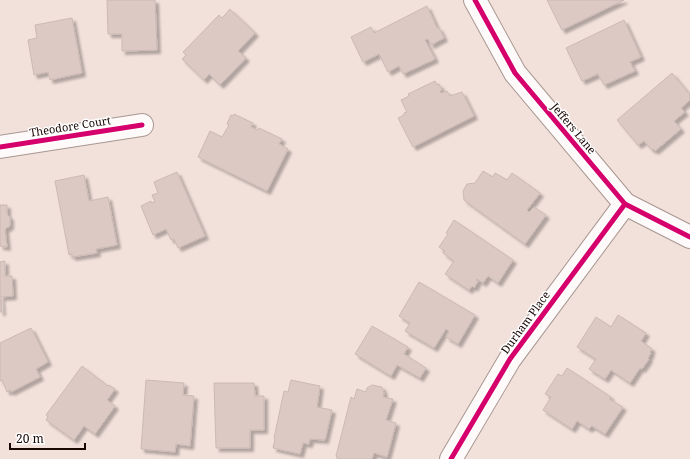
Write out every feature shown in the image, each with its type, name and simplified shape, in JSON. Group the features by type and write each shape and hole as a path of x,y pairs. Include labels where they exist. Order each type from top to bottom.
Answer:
{"street":[{"name":"Jeffers Lane","path":"476,0 515,74 625,204 690,237"},
{"name":"Theodore Court","path":"0,147 142,125"},
{"name":"Durham Place","path":"451,459 510,359 625,204"}],"building":[{"path":"107,0 155,0 157,50 122,51 122,34 108,34"},
{"path":"547,0 624,0 562,30"},
{"path":"427,6 437,28 439,28 444,38 431,45 428,39 425,40 435,59 403,74 399,66 388,72 379,54 363,62 351,37 371,27 374,33"},
{"path":"230,9 255,33 238,51 246,58 220,85 209,74 204,80 182,59 186,55 183,52 219,15 222,18"},
{"path":"72,18 82,73 50,80 48,72 34,75 28,40 37,38 35,25"},
{"path":"624,20 641,57 630,62 635,71 604,85 598,74 582,81 566,48"},
{"path":"672,73 690,95 690,100 681,108 685,112 674,121 681,129 655,151 653,149 652,150 644,141 638,145 617,120"},
{"path":"435,81 437,85 439,84 442,90 440,91 441,93 447,91 450,96 462,92 474,116 413,147 398,118 407,112 401,100 409,96 408,94"},
{"path":"234,114 253,123 251,127 258,130 259,128 282,139 279,144 288,149 267,191 198,157 210,131 222,137 229,125 227,124 231,115 233,116"},
{"path":"483,171 493,177 495,173 507,180 512,173 540,193 527,210 529,212 534,207 546,215 525,244 464,200 463,191 467,184 475,183"},
{"path":"177,172 205,236 178,248 174,239 171,240 166,229 153,235 141,206 151,201 151,203 155,202 152,195 158,193 154,182"},
{"path":"84,175 89,201 108,197 117,245 96,249 97,253 72,257 72,254 69,255 55,181"},
{"path":"0,205 7,205 7,214 10,217 10,226 5,229 7,247 0,246"},
{"path":"454,220 513,260 498,283 488,276 483,283 477,279 476,280 478,281 474,288 472,286 469,290 445,274 454,261 443,253 445,251 439,247 448,234 446,233"},
{"path":"5,261 5,276 12,276 13,296 1,297 2,312 0,312 0,262"},
{"path":"419,282 475,315 458,344 446,337 449,331 446,329 434,348 405,331 410,323 399,316"},
{"path":"618,315 646,333 641,341 652,349 648,358 649,359 642,369 640,368 630,383 611,370 605,379 589,369 596,359 577,347 596,317 611,327"},
{"path":"372,326 408,347 404,354 426,368 420,378 397,365 391,376 355,354"},
{"path":"31,328 48,362 36,369 40,377 11,392 10,390 7,392 2,380 0,381 0,343"},
{"path":"82,366 108,386 109,385 115,389 107,400 115,406 95,434 84,426 74,440 46,420 48,417 46,415"},
{"path":"567,368 611,397 609,399 623,407 605,434 592,426 589,429 577,421 572,429 543,410 551,397 545,394 558,374 562,376"},
{"path":"146,380 184,383 183,395 194,396 190,446 176,444 175,452 141,449"},
{"path":"291,380 320,386 317,407 332,410 325,440 310,439 309,444 303,443 300,454 273,448 284,391 288,392"},
{"path":"214,383 254,383 255,396 264,396 264,430 250,430 250,448 216,448"},
{"path":"372,385 382,387 384,393 383,397 393,399 386,420 396,423 387,457 374,453 372,459 337,459 336,456 351,397 354,399 357,389 366,392 367,388"}],"cycle path":[{"path":"475,0 515,73 625,204 690,237"},
{"path":"0,147 142,125"},
{"path":"451,459 510,359 625,204"}]}
